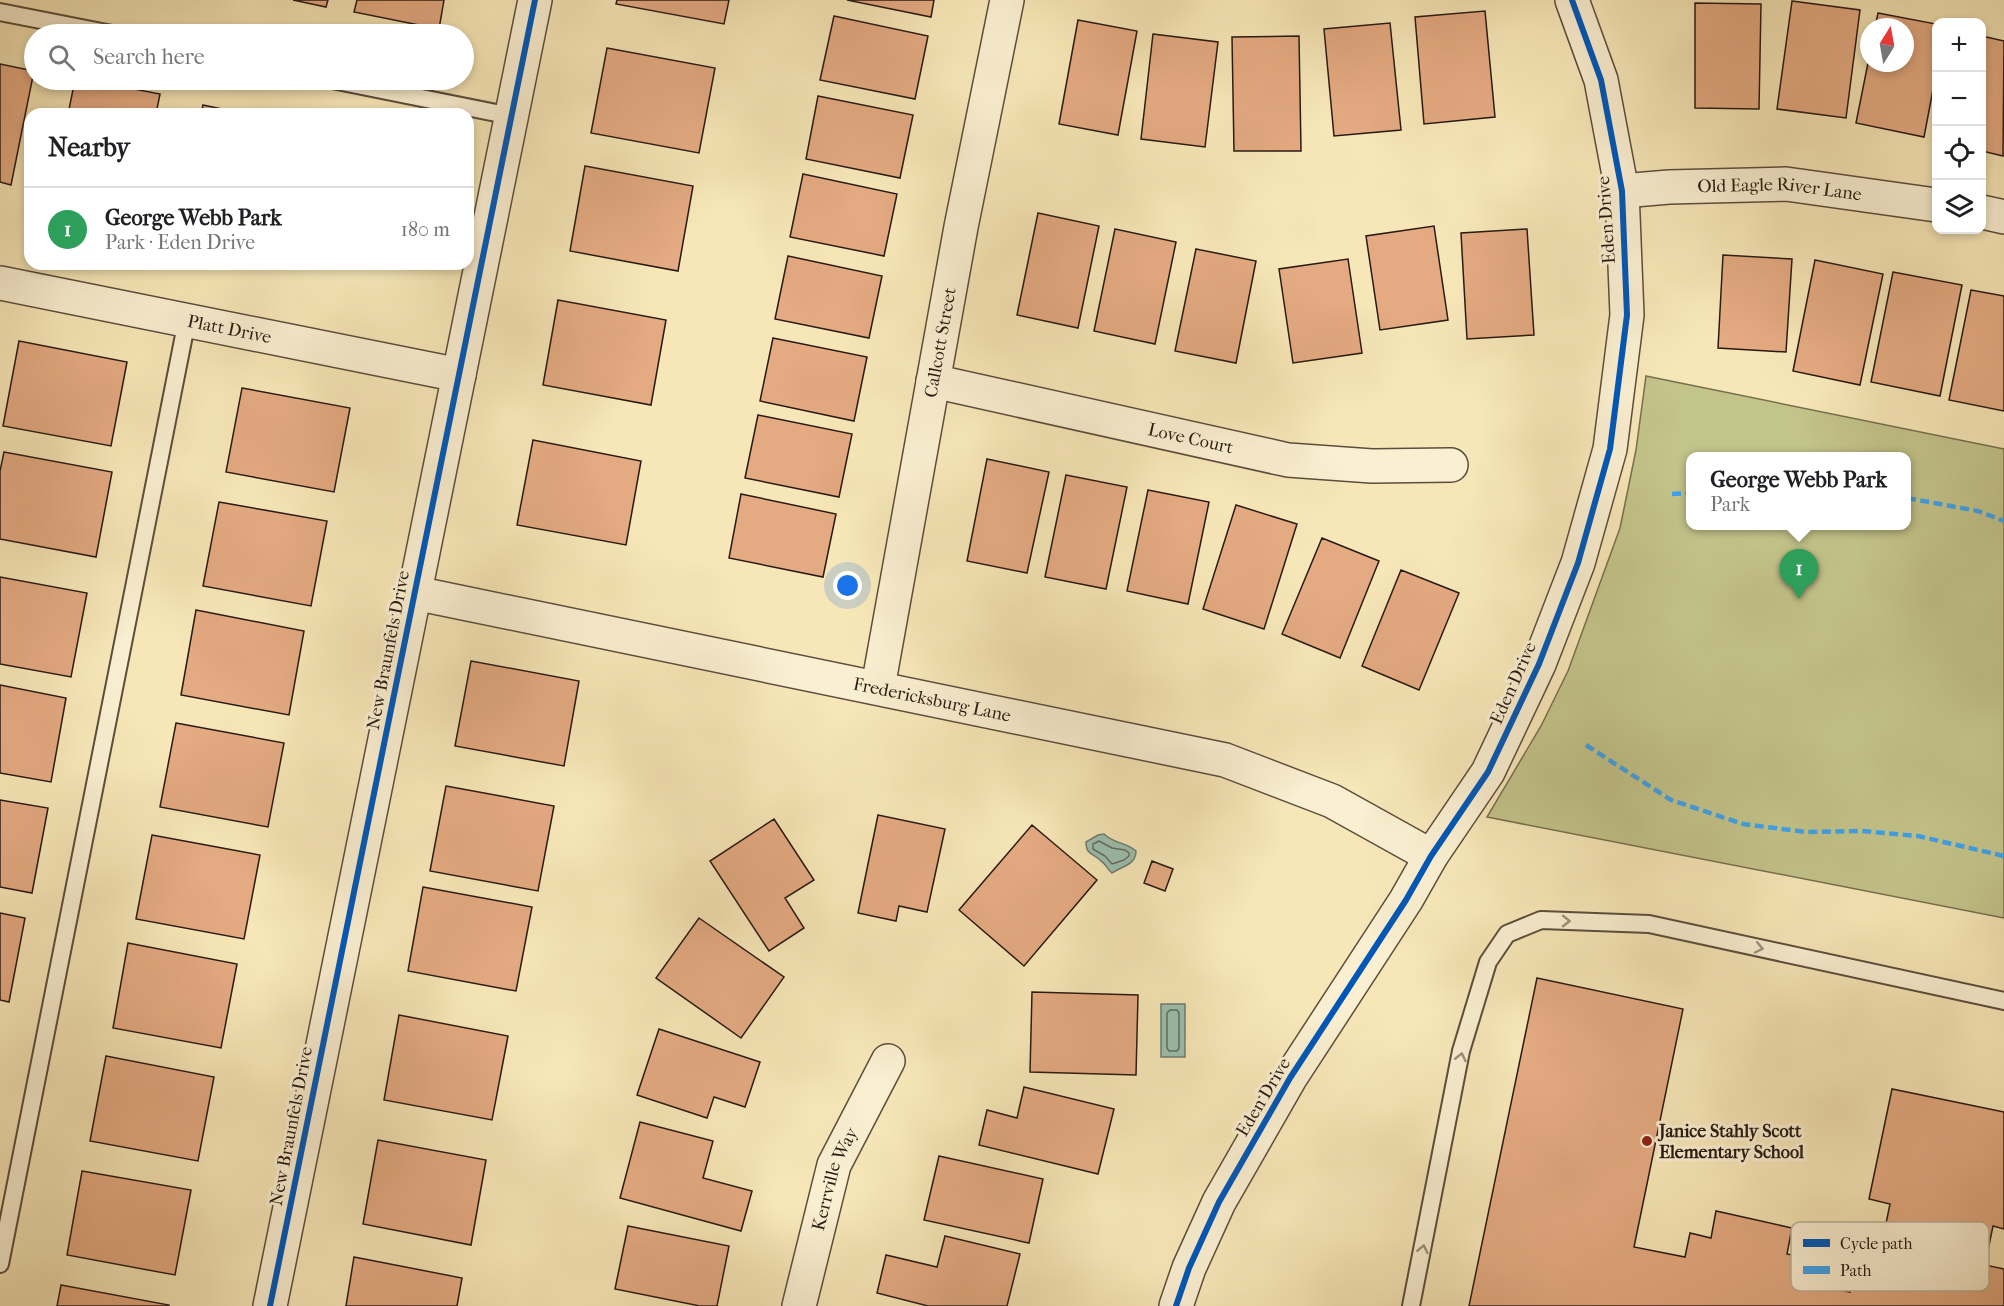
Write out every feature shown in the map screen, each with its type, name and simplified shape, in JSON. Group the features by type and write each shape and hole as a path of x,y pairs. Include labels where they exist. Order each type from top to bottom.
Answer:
{"street":[{"name":"New Braunfels Drive","path":"270,1306 535,0"},
{"name":"Callcott Street","path":"878,687 961,227 1007,0"},
{"name":"Eden Drive","path":"1176,1306 1189,1269 1219,1202 1290,1078 1406,900 1431,856 1488,772 1539,664 1578,563 1610,449 1627,315 1622,191 1601,80 1572,0"},
{"name":"Old Eagle River Lane","path":"1622,191 1669,187 1786,184 1932,204"},
{"path":"1986,213 2004,217"},
{"name":"Platt Drive","path":"0,282 459,375"},
{"name":"Love Court","path":"933,381 1288,460 1372,466 1451,465"},
{"name":"Fredericksburg Lane","path":"415,593 1225,760 1332,801 1431,856"},
{"name":"Kerrville Way","path":"799,1306 834,1166 888,1060"}],"lane":[{"path":"0,12 61,24"},
{"path":"382,90 471,108"},
{"path":"474,109 511,116"},
{"path":"0,1264 187,320"},
{"path":"1411,1306 1461,1052 1488,962 1507,934 1541,920 1649,924 2004,1001"}],"green space":[{"path":"1646,376 2004,449 2004,918 1487,817 1541,726 1568,671 1620,528 1636,450"}],"water":[{"path":"1104,834 1136,851 1131,862 1112,873 1103,862 1089,852 1086,846 1086,842"},
{"path":"1161,1004 1185,1004 1185,1057 1161,1057"}],"building":[{"path":"293,0 328,0 326,7"},
{"path":"357,0 444,0 440,24 414,24 354,12"},
{"path":"617,0 729,0 724,24 616,4"},
{"path":"847,0 934,0 931,17"},
{"path":"1792,1 1860,10 1846,118 1777,109"},
{"path":"1695,3 1761,4 1759,109 1695,108"},
{"path":"1485,11 1495,117 1424,124 1415,17"},
{"path":"1878,13 1904,18 1877,18"},
{"path":"834,16 928,36 915,99 820,80"},
{"path":"1078,20 1137,31 1118,135 1059,124"},
{"path":"1914,20 1932,23 1932,95 1924,137 1856,123 1866,72 1914,72"},
{"path":"1390,23 1401,130 1334,136 1324,29"},
{"path":"1153,34 1218,42 1205,147 1141,139"},
{"path":"1299,36 1301,151 1234,151 1232,37"},
{"path":"1986,37 2004,41 2003,156 1986,152"},
{"path":"607,48 715,68 699,153 591,133"},
{"path":"0,64 24,69 24,90 30,90 27,108 24,108 24,121 11,185 0,182"},
{"path":"73,90 139,90 160,94 157,108 69,108"},
{"path":"818,96 913,115 900,178 806,159"},
{"path":"585,166 693,186 678,271 570,251"},
{"path":"803,174 897,194 884,256 790,237"},
{"path":"1038,213 1099,226 1078,328 1017,315"},
{"path":"1434,226 1448,320 1380,330 1366,236"},
{"path":"1115,229 1176,242 1155,344 1094,331"},
{"path":"1527,229 1534,335 1467,339 1461,233"},
{"path":"1196,249 1256,261 1236,363 1175,351"},
{"path":"1723,255 1792,259 1786,352 1718,348"},
{"path":"788,256 882,276 869,338 775,319"},
{"path":"1348,259 1362,353 1293,363 1279,269"},
{"path":"1815,260 1883,274 1860,385 1793,371"},
{"path":"1893,272 1962,285 1940,396 1871,382"},
{"path":"1971,290 2004,296 2004,411 1949,400"},
{"path":"558,300 666,320 651,405 543,385"},
{"path":"773,338 867,357 854,421 760,401"},
{"path":"19,341 127,362 111,446 3,426"},
{"path":"242,388 350,408 334,492 226,472"},
{"path":"758,415 852,434 839,497 745,478"},
{"path":"533,440 641,461 626,545 517,525"},
{"path":"4,452 112,472 96,557 0,539 0,471"},
{"path":"987,459 1049,472 1027,573 967,561"},
{"path":"1066,475 1127,487 1106,589 1045,577"},
{"path":"1148,490 1209,502 1188,604 1127,591"},
{"path":"741,494 836,514 823,577 729,558"},
{"path":"219,502 327,521 311,606 203,586"},
{"path":"1236,505 1297,524 1264,629 1203,609"},
{"path":"1322,538 1379,561 1340,658 1282,634"},
{"path":"1401,570 1459,593 1419,690 1362,666"},
{"path":"0,577 87,593 71,677 0,664"},
{"path":"196,610 304,631 289,715 181,695"},
{"path":"471,661 579,681 564,766 455,746"},
{"path":"0,685 66,698 51,782 0,773"},
{"path":"176,723 284,743 268,827 160,807"},
{"path":"446,786 554,806 538,891 430,871"},
{"path":"0,800 48,808 32,893 0,887"},
{"path":"878,815 945,829 927,912 899,906 896,921 858,913"},
{"path":"774,819 814,880 785,898 804,928 769,951 710,861"},
{"path":"1032,825 1097,880 1024,966 959,910"},
{"path":"152,835 260,855 244,939 136,919"},
{"path":"1152,861 1173,869 1165,891 1144,883"},
{"path":"423,887 532,907 516,991 408,971"},
{"path":"0,913 25,918 9,1002 0,1000"},
{"path":"699,918 784,977 741,1038 656,978"},
{"path":"128,943 237,964 221,1048 113,1028"},
{"name":"Janice Stahly Scott Elementary School","path":"1537,978 1683,1009 1634,1247 1685,1257 1690,1233 1711,1238 1716,1211 1791,1228 1787,1254 1791,1255 1791,1291 1989,1291 1989,1266 2004,1269 2004,1306 1469,1306"},
{"path":"1032,992 1138,995 1136,1075 1030,1072"},
{"path":"399,1015 508,1036 492,1120 384,1100"},
{"path":"659,1029 760,1062 745,1107 714,1097 707,1118 637,1095"},
{"path":"106,1056 214,1077 198,1161 90,1141"},
{"path":"1024,1087 1114,1109 1098,1174 979,1145 987,1110 1017,1118"},
{"name":"Janice Stahly Scott Elementary School","path":"1892,1089 2004,1112 2004,1229 1993,1226 1989,1246 1989,1222 1886,1222 1890,1204 1869,1199"},
{"path":"640,1122 713,1141 703,1178 752,1191 741,1231 620,1198"},
{"path":"378,1140 486,1160 471,1245 363,1224"},
{"path":"939,1156 1043,1179 1029,1243 924,1220"},
{"path":"82,1171 191,1190 175,1275 67,1255"},
{"path":"628,1226 729,1246 717,1306 700,1306 615,1289"},
{"path":"945,1236 1020,1254 1007,1306 928,1306 877,1293 886,1255 937,1267"},
{"path":"354,1257 462,1278 457,1306 346,1306"},
{"path":"61,1285 169,1305 169,1306 57,1306"}],"marked path":[{"path":"1672,494 1686,493"},
{"path":"1911,499 1978,511 2004,521"},
{"path":"1586,745 1671,800 1743,824 1806,832 1862,831 1918,836 2004,856"}],"cycle path":[{"path":"270,1306 535,0"},
{"path":"1176,1306 1189,1268 1219,1202 1290,1078 1406,900 1431,856 1488,772 1539,664 1578,563 1610,449 1627,315 1622,191 1601,80 1572,0"}],"place":[{"name":"George Webb Park","path":"1799,599"},
{"name":"Janice Stahly Scott Elementary School","path":"1647,1141"}]}
